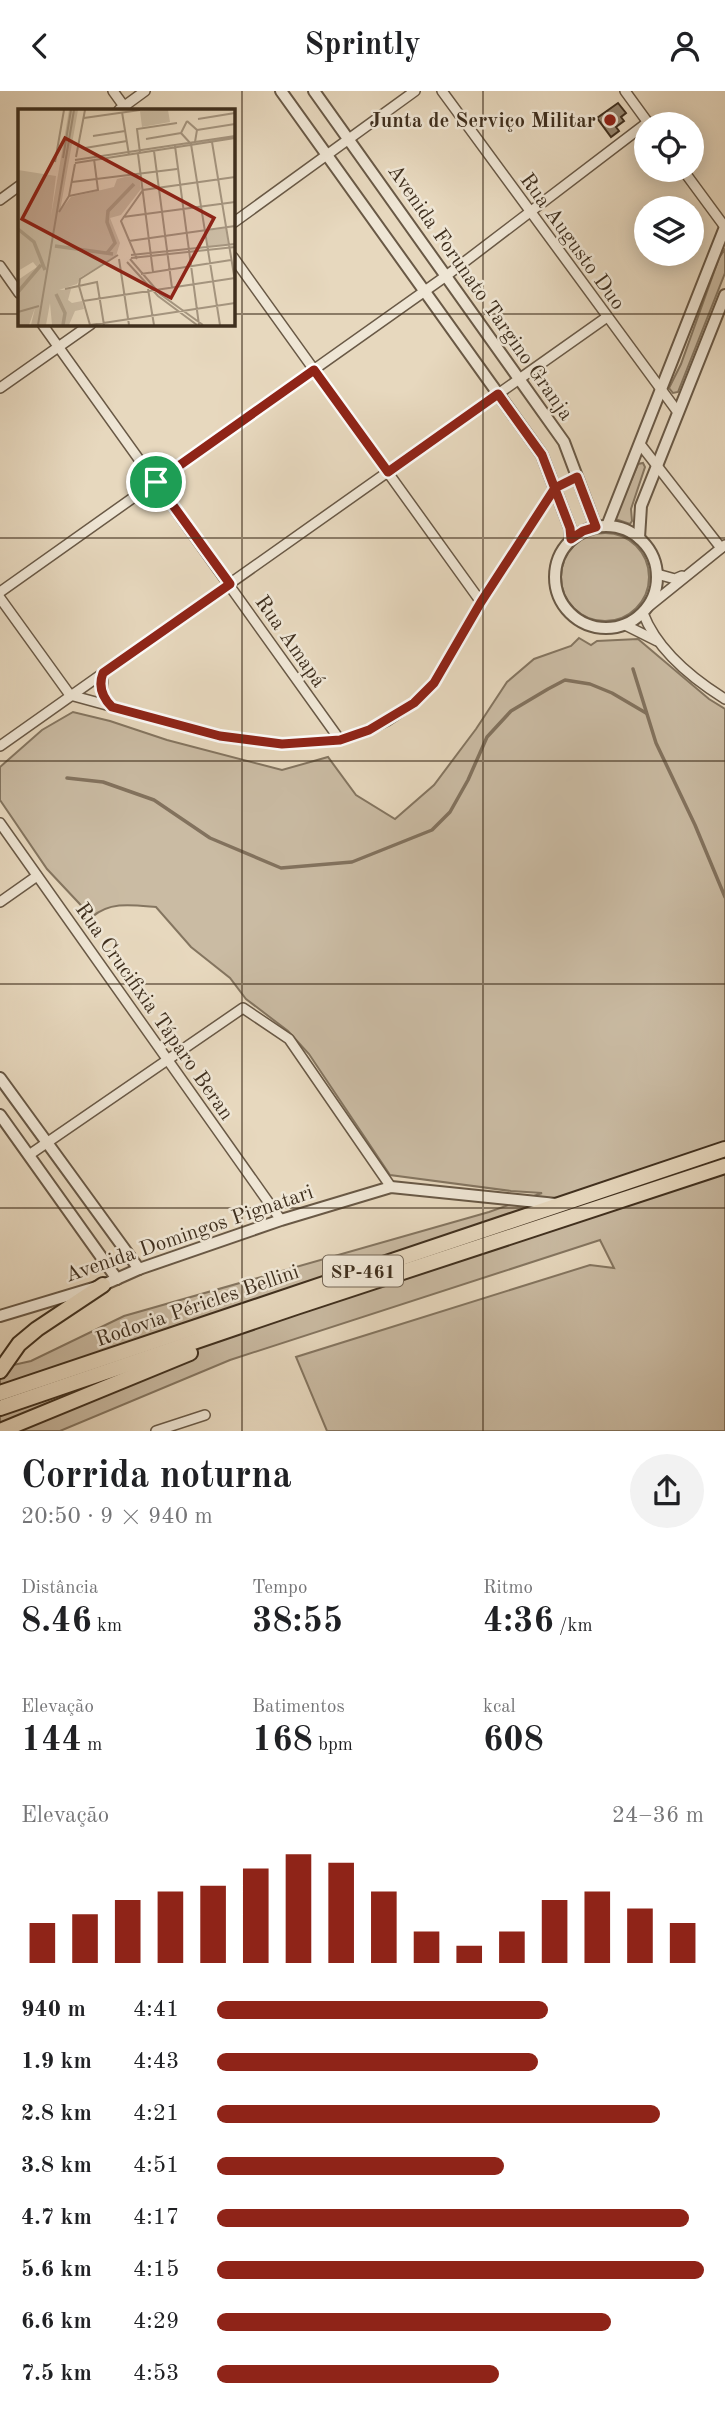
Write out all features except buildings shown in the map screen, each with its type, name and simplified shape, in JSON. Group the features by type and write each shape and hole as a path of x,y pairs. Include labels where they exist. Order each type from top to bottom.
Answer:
{"main road":[{"name":"Rodovia Péricles Bellini","path":"0,1393 725,1149"},
{"name":"Rodovia Péricles Bellini","path":"0,1408 725,1166"},
{"path":"0,1371 19,1344 103,1285"},
{"path":"0,1431 296,1307"}],"street":[{"path":"113,91 123,109 145,91"},
{"name":"Avenida Forunato Targino Granja","path":"281,91 542,455 570,528 571,539"},
{"name":"Avenida Forunato Targino Granja","path":"314,91 564,442 577,477 601,526"},
{"path":"234,222 415,91"},
{"name":"Rua Augusto Duo","path":"442,91 677,411"},
{"path":"625,91 641,112"},
{"path":"0,592 446,276 634,134"},
{"path":"601,526 640,443 725,227 692,182"},
{"path":"0,200 18,186"},
{"path":"234,258 481,602"},
{"path":"0,266 18,292"},
{"path":"639,537 641,506 677,411 723,306 725,295"},
{"path":"0,746 607,317"},
{"name":"Rua Amapá","path":"43,325 340,740"},
{"path":"0,388 90,325"},
{"path":"640,443 723,547 684,576 674,587 645,610 625,625 610,628 594,627 568,610 558,590 556,566 571,539 583,531 601,526 618,527 639,537 654,560 657,574 653,597 645,610"},
{"path":"0,598 70,695 220,736 282,744 340,740 387,721 414,703 434,683 481,602 555,488 577,477"},
{"path":"657,574 675,579 684,576"},
{"path":"645,610 659,642"},
{"path":"625,625 659,642 693,677 725,699"},
{"path":"103,673 102,692 112,707"},
{"name":"Rua Crucifixia Táparo Beran","path":"0,823 281,1220"},
{"path":"0,902 37,876"},
{"path":"29,1155 243,1008 289,1039 391,1187 561,1204"},
{"path":"0,1078 139,1269"},
{"path":"0,1115 117,1279"},
{"name":"Avenida Domingos Pignatari","path":"0,1316 103,1285 139,1269 281,1220 391,1187"},
{"path":"26,1431 36,1419 47,1413"},
{"path":"156,1431 205,1415"}],"shaded area":[{"path":"725,249 725,273 678,392 673,393 669,388 681,364 719,258"},
{"path":"643,463 645,467 631,509 632,521 630,524 615,519 638,464"},
{"path":"605,533 630,540 642,552 649,577 642,602 630,614 605,621 580,614 568,602 561,577 568,552 580,540"},
{"path":"579,638 591,645 597,641 638,639 709,699 725,709 725,1431 327,1431 296,1357 590,1265 614,1268 600,1240 230,1360 60,1431 0,1431 0,1368 31,1361 124,1316 489,1212 542,1193 390,1175 309,1054 288,1031 246,999 230,978 191,947 156,907 114,906 92,917 47,869 0,800 0,767 42,730 73,712 282,770 328,757 356,795 395,819 434,785 507,682 534,659 571,646"}],"waterway":[{"path":"633,669 656,743 725,897"},
{"path":"67,778 103,782 154,800 210,838 281,868 352,862 432,830 450,812 487,737 511,711 565,680 590,684 612,693 646,713"}],"place":[{"name":"Junta de Serviço Militar","path":"610,120"}],"route":[{"path":"156,482 230,584 103,673 101,687 104,697 112,707 220,736 282,744 340,740 369,730 414,703 434,683 481,602 555,488 577,477 596,527 571,539 570,528 555,488 542,455 498,394 388,472 314,370 156,482"}]}
